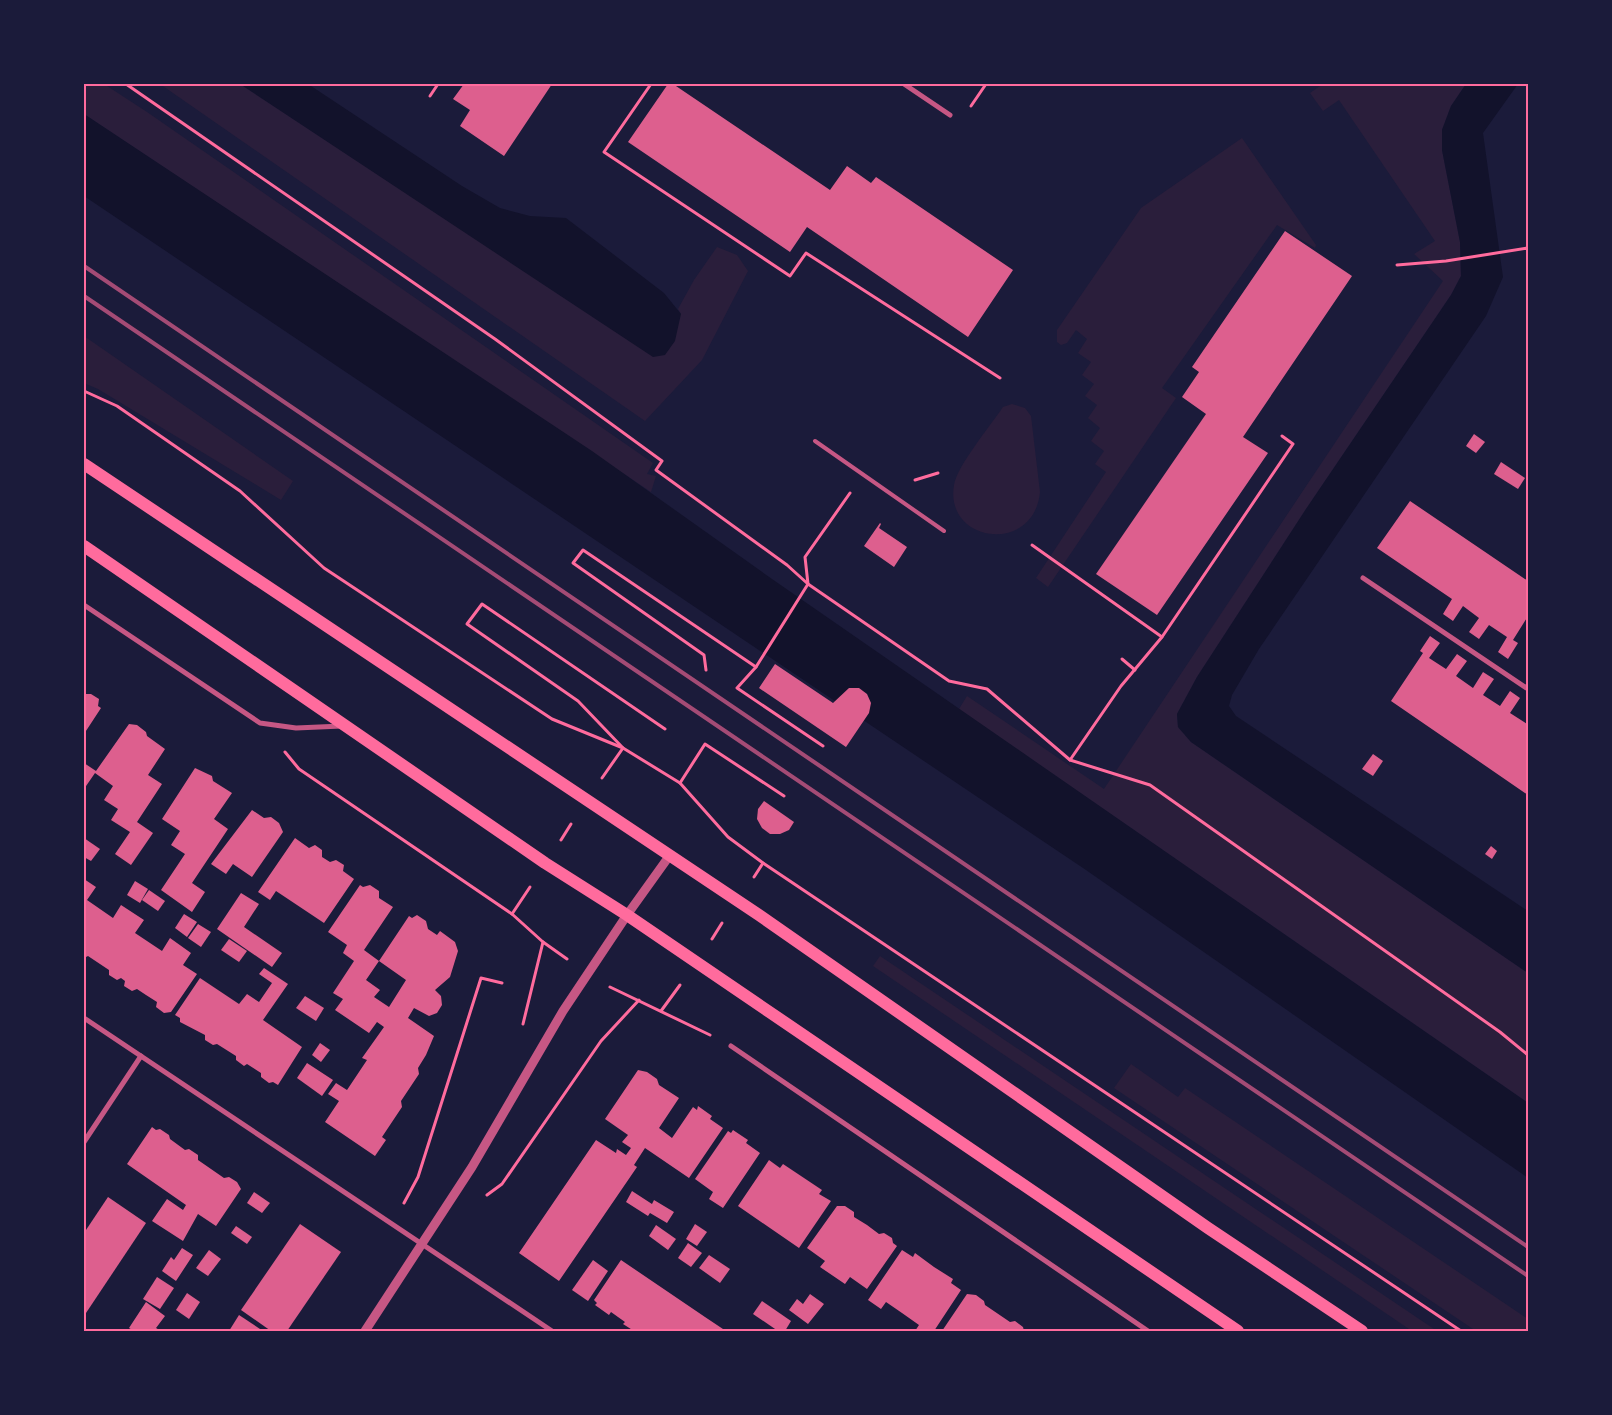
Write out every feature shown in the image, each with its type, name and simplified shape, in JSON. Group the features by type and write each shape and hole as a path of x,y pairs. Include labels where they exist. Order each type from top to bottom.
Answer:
{"main road":[{"path":"84,464 670,855 1362,1331"},
{"path":"84,546 545,863 627,915 1238,1331"}],"street":[{"path":"904,84 950,115"},
{"path":"1364,578 1528,689"},
{"path":"84,605 260,723 296,728 347,726"},
{"path":"365,1331 472,1167 548,1035 627,915 670,855"},
{"path":"84,1018 552,1331"},
{"path":"730,1046 1148,1331"},
{"path":"84,1142 141,1056"}],"lane":[{"path":"815,441 887,489 944,531"}],"path":[{"path":"126,84 495,339 662,461 656,470 787,565 808,584 949,681 987,689 1070,760 1150,785 1500,1032 1528,1055"},
{"path":"430,96 438,84"},
{"path":"650,84 604,152 790,276 806,253 1000,378"},
{"path":"1396,265 1446,261 1528,248"},
{"path":"84,391 117,406 232,486 324,568 552,719 623,748 680,782 728,837 763,862 1461,1331"},
{"path":"1070,760 1121,686 1162,637 1293,444 1282,436"},
{"path":"823,746 737,688 756,667 801,598 808,584 805,557 854,488 887,489 938,473"},
{"path":"1032,545 1162,637"},
{"path":"706,670 704,655 573,563 583,550 756,667"},
{"path":"623,748 578,701 467,624 482,604 665,728"},
{"path":"1122,660 1135,670"},
{"path":"260,723 300,769 512,914 544,942"},
{"path":"680,782 705,744 784,796"},
{"path":"512,914 623,748"},
{"path":"588,973 617,992 639,1000 730,1046"},
{"path":"393,1224 418,1177 481,978 502,983"},
{"path":"486,1196 502,1184 601,1041 639,1000"}],"shaded area":[{"path":"84,84 104,84 147,112 653,463 647,474 656,476 651,492 84,114"},
{"path":"160,84 240,84 531,275 681,314 678,309 694,280 717,247 737,255 748,271 702,360 645,421"},
{"path":"240,84 308,84 462,186 500,208 530,216 566,218 664,293 681,314 675,341 665,355 653,357"},
{"path":"1323,84 1466,84 1451,106 1442,130 1442,150 1460,242 1461,276 1451,295 1306,509 1197,677 1177,714 1178,727 1191,742 1528,973 1528,1103 959,709 967,696 1104,789 1443,281 1414,254 1435,241 1339,100 1323,111 1310,93"},
{"path":"1466,84 1518,84 1483,133 1503,277 1486,316 1259,649 1232,695 1229,706 1236,716 1528,911 1528,973 1191,742 1178,727 1177,714 1197,677 1306,509 1451,295 1461,276 1460,242 1442,150 1442,130 1451,106"},
{"path":"84,114 592,451 772,579 1528,1103 1528,1178 1086,870 84,196"},
{"path":"1242,138 1316,245 1315,248 1277,225 1162,388 1176,398 1048,587 1036,578 1106,472 1095,464 1104,451 1091,441 1100,428 1088,418 1097,405 1085,396 1094,384 1082,375 1091,362 1078,353 1087,339 1076,330 1067,343 1061,345 1057,342 1057,330 1141,208"},
{"path":"84,336 293,481 281,500 98,389 84,383"},
{"path":"1012,404 1025,408 1031,416 1040,492 1034,512 1023,526 1008,533 991,534 975,529 962,519 955,505 954,485 961,467 1003,407"},
{"path":"880,956 1437,1331 1412,1331 873,966"},
{"path":"1131,1064 1178,1097 1185,1088 1528,1319 1528,1331 1476,1331 1114,1088"}],"building":[{"path":"464,84 552,84 504,156 460,126 470,110 453,99"},
{"path":"668,84 673,84 830,190 847,166 871,183 876,177 1013,270 968,337 807,227 790,252 628,142"},
{"path":"1285,231 1352,276 1243,437 1268,453 1157,615 1096,574 1206,414 1182,397 1199,372 1192,367"},
{"path":"1474,434 1485,442 1476,453 1466,446"},
{"path":"1501,462 1525,478 1518,489 1494,474"},
{"path":"1410,501 1528,581 1528,616 1513,640 1518,643 1508,659 1498,652 1507,637 1489,625 1479,639 1469,632 1479,618 1463,606 1453,621 1443,614 1452,599 1377,548"},
{"path":"880,523 879,528 907,547 894,567 864,546"},
{"path":"1430,636 1440,643 1429,658 1446,669 1457,654 1467,661 1456,676 1473,688 1483,672 1494,679 1483,695 1500,706 1510,691 1520,698 1510,713 1527,724 1528,721 1528,795 1391,701 1423,653 1420,651"},
{"path":"775,664 833,703 849,688 859,688 867,694 871,703 869,713 846,747 759,688"},
{"path":"86,694 91,694 99,699 98,706 101,708 84,734"},
{"path":"129,724 137,725 146,732 147,736 165,749 148,775 162,784 137,822 153,833 131,865 115,854 130,832 111,820 118,809 104,800 113,786 95,773 84,789 84,763 96,771"},
{"path":"1373,754 1383,761 1373,776 1362,769"},
{"path":"195,768 212,776 213,781 232,793 214,819 228,829 192,883 205,892 192,912 161,890 185,854 171,845 180,831 162,819"},
{"path":"764,801 794,822 789,830 780,834 770,834 762,828 757,819 758,809"},
{"path":"252,810 264,818 271,817 279,823 283,832 252,877 233,864 226,874 211,864"},
{"path":"84,838 100,849 91,861 84,857"},
{"path":"295,838 309,848 315,845 322,850 322,857 330,862 336,860 344,865 343,871 354,879 324,923 276,891 270,900 258,892"},
{"path":"1491,846 1497,851 1492,859 1485,854"},
{"path":"84,879 96,887 87,900 113,918 121,905 144,920 135,933 162,951 170,938 191,953 183,965 197,974 171,1012 164,1013 156,1007 157,1002 137,989 132,991 124,986 125,981 121,978 117,980 109,975 109,970 88,956 84,958"},
{"path":"135,881 148,889 140,903 127,895"},
{"path":"360,885 363,887 370,885 379,891 379,898 393,907 364,950 379,961 409,916 412,918 417,915 426,921 428,929 437,935 440,931 455,942 458,951 450,977 435,990 441,996 442,1005 437,1013 429,1016 414,1008 408,1018 434,1036 418,1068 419,1074 401,1101 402,1107 382,1137 386,1140 375,1156 325,1122 339,1101 328,1094 336,1083 347,1090 367,1060 362,1058 384,1027 377,1022 369,1033 335,1010 343,999 333,993 354,961 343,953 347,945 328,932","holes":["379,961 406,980 389,1007 374,997 380,990 366,980"]},
{"path":"149,890 165,901 158,911 142,900"},
{"path":"241,893 259,904 244,927 282,953 272,967 217,929"},
{"path":"184,914 197,922 187,937 175,928"},
{"path":"198,924 211,932 201,947 188,938"},
{"path":"229,939 247,951 239,962 221,950"},
{"path":"264,968 288,984 263,1020 302,1047 278,1085 273,1082 269,1083 261,1077 261,1073 247,1064 244,1066 236,1060 236,1056 217,1044 213,1045 205,1040 205,1035 180,1022 180,1018 175,1015 200,978 239,1004 247,994 259,1002 272,983 259,974"},
{"path":"305,996 324,1008 316,1021 296,1008"},
{"path":"320,1043 330,1050 321,1062 312,1055"},
{"path":"307,1063 333,1080 322,1096 297,1078"},
{"path":"638,1070 647,1072 657,1079 659,1085 679,1098 659,1128 672,1138 693,1107 697,1110 698,1106 712,1116 710,1119 723,1128 689,1178 645,1148 634,1165 637,1167 559,1281 519,1253 596,1140 616,1153 617,1149 626,1155 631,1148 622,1142 628,1135 605,1119"},
{"path":"152,1127 156,1130 160,1129 169,1135 170,1139 185,1150 189,1149 198,1155 198,1160 224,1178 229,1177 237,1182 241,1189 216,1226 198,1214 183,1241 152,1221 167,1199 183,1210 186,1205 127,1164"},
{"path":"733,1130 748,1140 746,1143 760,1153 723,1208 709,1199 713,1192 695,1179 728,1131 731,1133"},
{"path":"769,1160 780,1168 783,1164 822,1190 819,1194 831,1201 799,1248 738,1206"},
{"path":"632,1191 652,1204 654,1200 674,1212 667,1223 650,1213 648,1216 626,1202"},
{"path":"254,1192 270,1203 262,1213 247,1203"},
{"path":"108,1197 146,1223 84,1316 84,1233"},
{"path":"837,1206 845,1206 854,1212 854,1217 879,1234 884,1233 892,1238 893,1243 897,1246 867,1289 850,1277 845,1284 820,1267 825,1261 807,1248"},
{"path":"300,1224 341,1252 287,1331 271,1331 241,1310"},
{"path":"695,1224 707,1232 697,1246 686,1239"},
{"path":"656,1225 676,1239 668,1250 649,1236"},
{"path":"236,1226 252,1237 247,1244 231,1233"},
{"path":"688,1243 702,1253 691,1267 678,1258"},
{"path":"182,1248 193,1255 176,1281 162,1271 171,1257 174,1260"},
{"path":"209,1250 221,1259 208,1276 196,1268"},
{"path":"902,1250 913,1257 915,1253 953,1279 951,1283 961,1290 934,1331 915,1331 919,1325 886,1302 881,1309 868,1300"},
{"path":"709,1255 730,1269 720,1283 699,1268"},
{"path":"593,1260 608,1271 588,1301 572,1290"},
{"path":"621,1260 726,1331 634,1331 623,1324 625,1322 611,1312 609,1315 595,1305 597,1303 594,1300"},
{"path":"157,1277 174,1288 160,1309 143,1299"},
{"path":"187,1293 200,1302 189,1319 176,1310"},
{"path":"810,1294 824,1304 808,1324 789,1310 797,1299 803,1304"},
{"path":"967,1294 976,1295 984,1301 985,1305 1010,1322 1015,1321 1023,1327 1024,1331 942,1331"},
{"path":"762,1301 791,1321 785,1331 778,1331 753,1314"},
{"path":"146,1302 165,1316 156,1328 161,1331 134,1331 129,1328"},
{"path":"239,1315 263,1331 229,1331"}],"railway":[{"path":"84,266 1528,1247"},
{"path":"84,296 1528,1276"}]}
